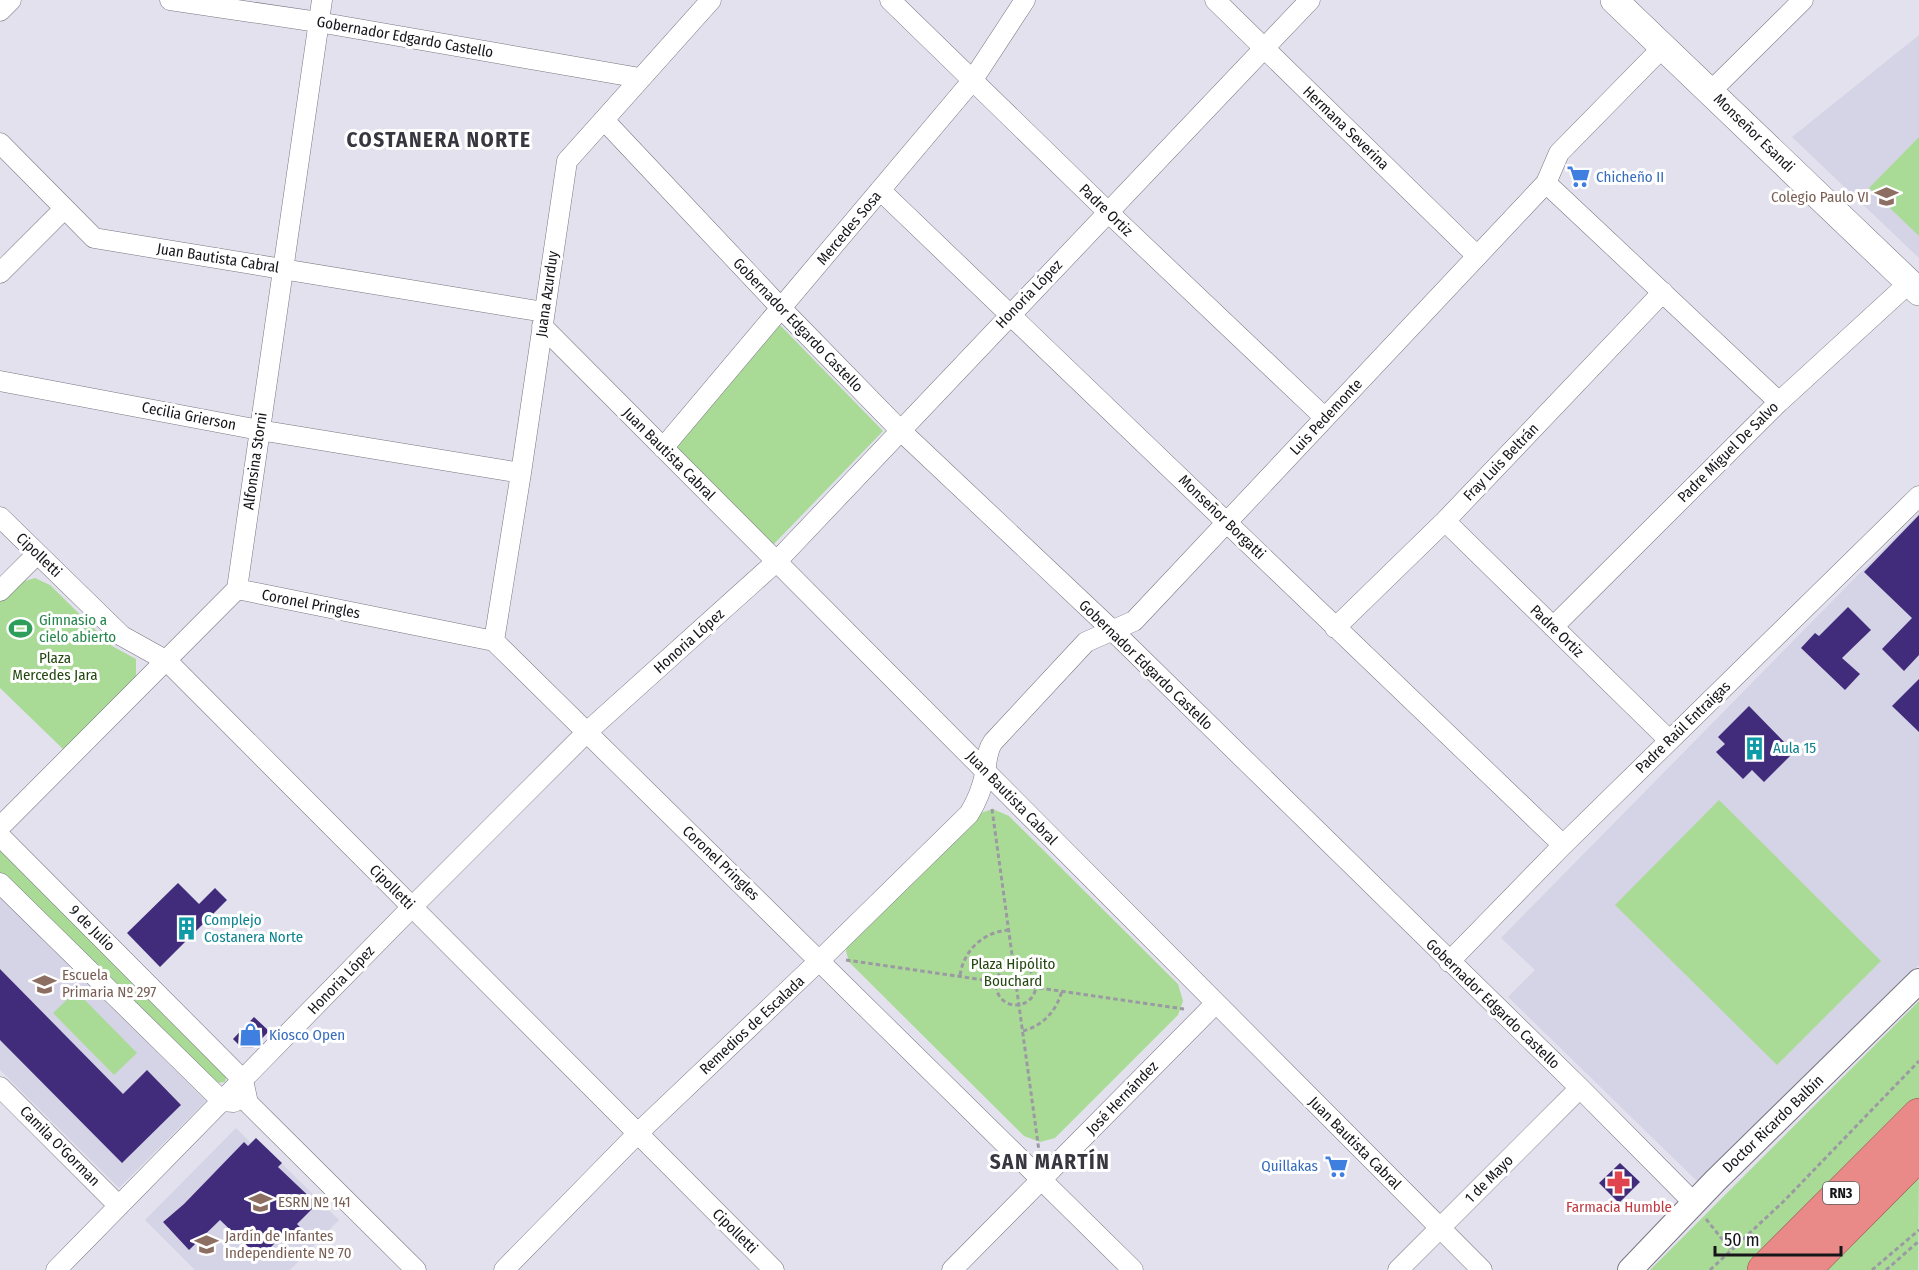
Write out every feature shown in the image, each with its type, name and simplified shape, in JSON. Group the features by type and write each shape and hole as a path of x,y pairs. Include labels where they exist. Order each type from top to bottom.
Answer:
{"highway":[{"name":"RN3","path":"1764,1270 1919,1115"},
{"name":"RN3","path":"1804,1270 1919,1154"}],"main road":[{"name":"Monseñor Esandi","path":"1614,0 1914,288"}],"street":[{"path":"0,11 11,0"},
{"name":"Gobernador Edgardo Castello","path":"170,0 318,22 640,78"},
{"name":"Alfonsina Storni","path":"237,589 259,430 285,269 322,0"},
{"name":"Juana Azurduy","path":"494,641 567,161 711,0"},
{"name":"Padre Ortiz","path":"890,0 1108,212 1325,418"},
{"name":"Mercedes Sosa","path":"663,448 972,81 1025,0"},
{"name":"Hermana Severina","path":"1215,0 1477,256"},
{"name":"Honoria López","path":"61,1268 412,907 587,732 777,561 1310,0"},
{"path":"1711,92 1803,0"},
{"name":"Luis Pedemonte","path":"985,772 987,750 993,742 1086,642 1134,621 1546,183 1559,153 1663,47"},
{"name":"Gobernador Edgardo Castello","path":"604,120 781,308 900,430 1112,630 1580,1088 1694,1203"},
{"name":"Juan Bautista Cabral","path":"0,143 94,238 285,269 543,319 663,448 985,772 1211,1007 1482,1270"},
{"path":"1546,183 1779,402"},
{"name":"Monseñor Borgatti","path":"880,190 1563,845"},
{"path":"0,273 64,209"},
{"name":"Padre Miguel De Salvo","path":"1553,627 1779,402 1914,288"},
{"name":"Fray Luis Beltrán","path":"1335,628 1445,522 1663,292"},
{"name":"Cecilia Grierson","path":"0,381 259,430 521,473"},
{"name":"Padre Raúl Entraigas","path":"1449,962 1563,845 1919,496"},
{"name":"Cipolletti","path":"0,517 122,636 167,661 774,1270"},
{"name":"Padre Ortiz","path":"1445,522 1669,740"},
{"path":"0,591 37,554"},
{"path":"0,827 237,589"},
{"name":"Coronel Pringles","path":"237,589 494,641 822,959 1133,1270"},
{"name":"Remedios de Escalada","path":"504,1270 638,1133 822,959 969,814 980,796 985,772"},
{"name":"9 de Julio","path":"0,836 243,1080"},
{"path":"0,883 222,1101 248,1103"},
{"name":"Doctor Ricardo Balbín","path":"1630,1270 1694,1203 1919,981"},
{"name":"José Hernández","path":"952,1270 1211,1007"},
{"path":"243,1080 248,1103 416,1270"},
{"name":"Camila O'Gorman","path":"0,1087 119,1206"},
{"name":"1 de Mayo","path":"1398,1270 1580,1088"}],"path":[{"path":"992,808 1043,1179"},
{"path":"960,976 962,965 970,949 976,943 998,931 1009,930"},
{"path":"822,959 1062,991 1211,1007"},
{"path":"1014,965 1025,967 1035,977 1036,987 1033,997 1028,1002 1019,1005 1004,1001 997,991 997,981 1001,972 1014,965"},
{"path":"1023,1031 1034,1028 1048,1018 1058,1005 1062,991"},
{"path":"1710,1270 1784,1201 1919,1061"},
{"path":"1694,1203 1731,1249"},
{"path":"1872,1270 1919,1230"},
{"path":"1886,1270 1919,1241"}],"shaded area":[{"name":"Colegio Paulo VI","path":"1919,35 1919,258 1792,137"},
{"path":"1919,513 1919,965 1698,1182 1508,997 1535,970 1501,938"},
{"name":"Escuela Primaria Nº 297","path":"0,897 206,1101 119,1188 0,1070"},
{"name":"ESRN Nº 141","path":"236,1128 251,1143 256,1138 339,1220 290,1270 195,1270 145,1220"}],"green space":[{"path":"1919,137 1919,236 1869,188"},
{"path":"780,325 883,431 773,545 676,448"},
{"name":"Plaza Mercedes Jara","path":"35,578 50,585 112,646 136,659 136,677 64,750 0,688 0,601 18,583"},
{"path":"1719,800 1881,961 1777,1065 1615,905"},
{"name":"Plaza Hipólito Bouchard","path":"993,809 1009,816 1178,984 1183,1001 1178,1015 1055,1138 1040,1142 1024,1136 849,962 846,951 849,940 974,815"},
{"path":"0,851 3,851 227,1074 225,1082 216,1083 0,874"},
{"path":"76,991 137,1053 114,1075 53,1013"},
{"path":"1919,1001 1919,1102 1750,1270 1650,1270"},
{"path":"1919,1170 1918,1270 1819,1270"}],"building":[{"path":"1919,515 1919,655 1904,671 1882,649 1912,618 1864,572"},
{"path":"1848,607 1871,630 1842,658 1860,674 1845,690 1801,648 1815,633 1819,636"},
{"path":"1919,679 1919,732 1892,706"},
{"name":"Aula 15","path":"1749,706 1794,752 1764,782 1752,770 1743,779 1716,752 1725,744 1718,737"},
{"path":"178,883 199,904 215,888 227,900 160,967 127,933"},
{"name":"Escuela Primaria Nº 297","path":"0,969 123,1094 147,1070 181,1105 122,1163 0,1040"},
{"name":"Kiosco Open","path":"254,1017 269,1031 253,1048 242,1048 233,1039"},
{"name":"ESRN Nº 141","path":"256,1138 282,1163 278,1167 317,1204 297,1224 303,1230 290,1243 282,1236 260,1258 220,1220 189,1250 163,1222 184,1204 244,1142 248,1146"},
{"name":"Farmacia Humble","path":"1620,1163 1640,1182 1619,1203 1599,1183"}],"place":[{"name":"Chicheño II","path":"1578,177"},
{"name":"Colegio Paulo VI","path":"1887,197"},
{"name":"Gimnasio a cielo abierto","path":"21,629"},
{"name":"Aula 15","path":"1755,748"},
{"name":"Complejo Costanera Norte","path":"186,929"},
{"name":"Escuela Primaria Nº 297","path":"44,984"},
{"name":"Kiosco Open","path":"251,1035"},
{"name":"Quillakas","path":"1336,1166"},
{"name":"Farmacia Humble","path":"1619,1183"},
{"name":"ESRN Nº 141","path":"260,1202"},
{"name":"Jardín de Infantes Independiente Nº 70","path":"207,1245"}],"district":[{"name":"COSTANERA NORTE","path":"439,140"},
{"name":"SAN MARTÍN","path":"1050,1162"}]}
